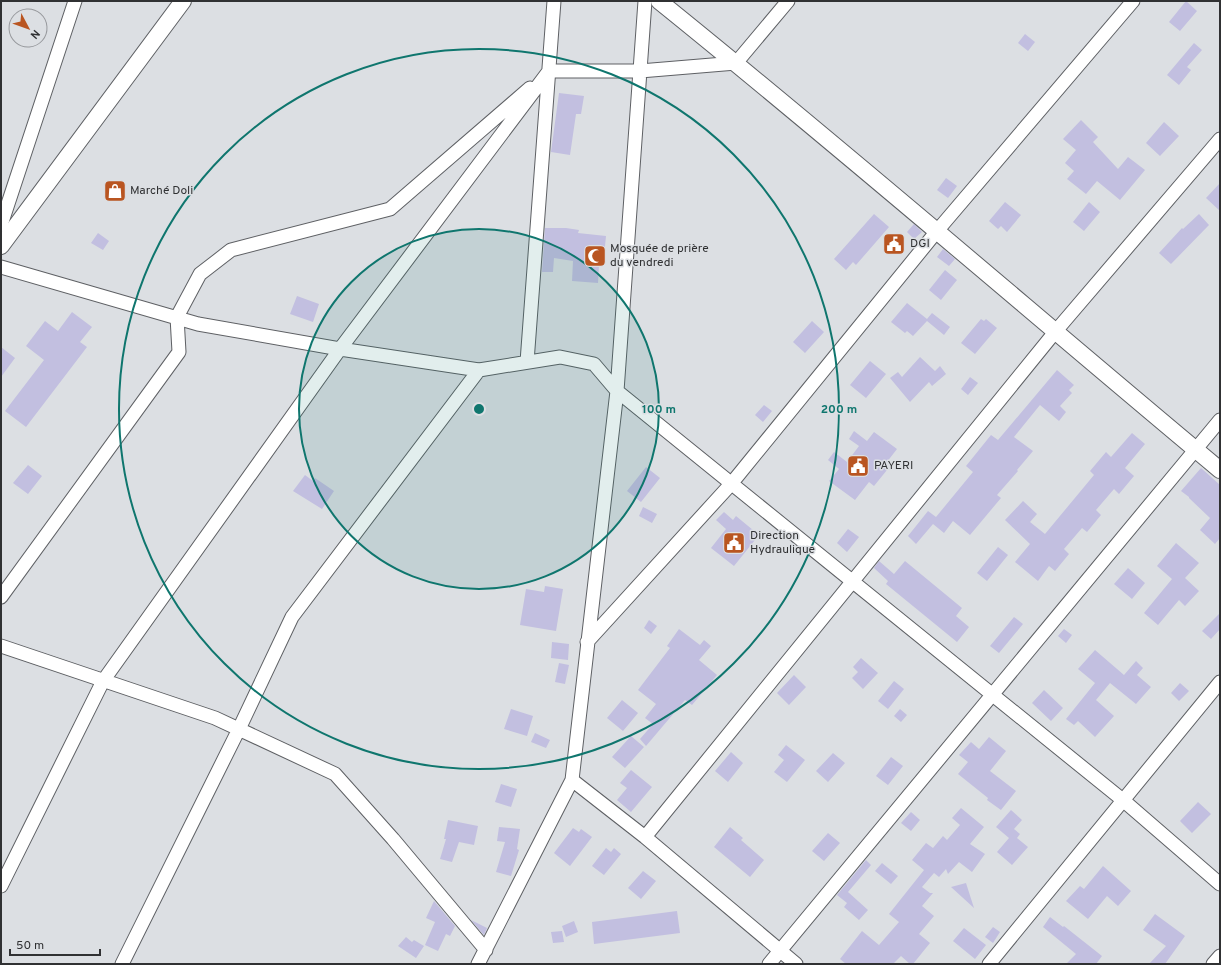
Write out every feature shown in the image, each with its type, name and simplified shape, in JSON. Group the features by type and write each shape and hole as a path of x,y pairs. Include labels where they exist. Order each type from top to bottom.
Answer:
{"street":[{"path":"1,225 75,1"},
{"path":"1,246 183,1"},
{"path":"527,362 554,1"},
{"path":"478,964 572,780 616,391 645,1"},
{"path":"659,1 736,63 937,231 1220,470"},
{"path":"1,597 178,352 177,317 200,274 231,250 390,209 549,71 640,71 736,63 788,1"},
{"path":"588,642 731,484 937,231 1133,1"},
{"path":"1,886 103,680 340,349 549,71"},
{"path":"645,837 1055,332 1220,139"},
{"path":"1,267 198,324 340,349 479,370 560,357 594,364 616,391 1124,801 1220,884"},
{"path":"122,964 239,729 292,617 479,370"},
{"path":"769,964 1220,420"},
{"path":"1,646 215,718 335,774 393,839 486,950"},
{"path":"989,964 1220,682"},
{"path":"572,780 645,837 796,964"},
{"path":"1213,964 1220,956"}],"building":[{"path":"1186,1 1197,11 1180,31 1169,22"},
{"path":"1025,34 1035,42 1028,51 1018,43"},
{"path":"1194,43 1202,50 1187,67 1191,70 1179,85 1167,75"},
{"path":"559,93 584,96 581,114 576,114 570,155 551,152"},
{"path":"1081,120 1098,137 1093,142 1118,169 1128,157 1145,170 1120,200 1097,181 1086,194 1067,179 1074,171 1065,163 1076,150 1063,139"},
{"path":"1164,122 1179,136 1160,156 1146,143"},
{"path":"946,178 957,186 948,198 937,190"},
{"path":"1220,183 1220,211 1206,198"},
{"path":"1005,202 1021,215 1007,232 1001,226 998,229 989,221"},
{"path":"1089,202 1100,212 1084,231 1073,222"},
{"path":"874,214 889,227 856,265 853,262 846,270 834,259"},
{"path":"1199,214 1209,225 1171,264 1159,253 1182,228 1183,229"},
{"path":"914,224 922,232 914,239 907,232"},
{"path":"545,228 566,228 579,230 578,233 606,236 603,266 599,265 598,283 572,281 573,261 554,258 553,272 542,272"},
{"path":"98,233 109,241 103,250 91,243"},
{"path":"943,249 955,259 949,266 937,257"},
{"path":"945,270 957,280 941,300 929,290"},
{"path":"297,296 319,304 313,322 290,314"},
{"path":"907,303 927,319 932,313 950,327 944,335 927,321 913,336 907,331 905,333 891,322"},
{"path":"72,312 92,327 80,342 87,347 26,427 5,411 44,360 26,346 45,321 58,331"},
{"path":"981,319 984,321 986,319 997,328 975,354 961,343"},
{"path":"812,321 824,332 805,353 793,342"},
{"path":"1,347 15,358 1,377"},
{"path":"920,357 935,371 940,366 946,374 932,386 929,382 910,402 890,378 898,372 902,377"},
{"path":"870,361 886,374 866,398 850,385"},
{"path":"1057,370 1074,385 1069,390 1072,393 1060,406 1066,412 1059,421 1040,405 1014,437 1033,451 997,495 1001,498 970,535 953,521 944,533 933,524 916,544 908,536 928,511 936,517 973,472 966,466 991,435 998,440"},
{"path":"970,377 978,383 968,395 961,389"},
{"path":"764,405 772,411 763,422 755,415"},
{"path":"854,431 867,441 874,432 897,449 883,467 887,470 874,486 869,482 855,500 829,481 839,469 828,460 834,452 847,462 859,446 849,439"},
{"path":"1132,433 1145,444 1125,468 1134,476 1119,494 1114,489 1096,510 1101,515 1087,532 1082,528 1064,549 1069,554 1055,571 1049,566 1038,581 1015,562 1030,544 1005,520 1023,501 1037,514 1030,522 1045,534 1094,475 1090,471 1106,452 1111,457"},
{"path":"28,465 42,476 28,494 13,483"},
{"path":"646,467 660,478 641,502 627,491"},
{"path":"1201,468 1220,485 1220,538 1215,544 1200,530 1210,518 1181,491"},
{"path":"305,475 313,481 315,478 334,491 322,509 293,491"},
{"path":"643,507 657,514 652,523 639,516"},
{"path":"724,512 733,520 736,516 759,535 734,566 711,548 726,529 716,520"},
{"path":"848,529 859,537 847,552 837,543"},
{"path":"1176,543 1199,563 1185,578 1199,591 1185,606 1179,600 1158,625 1144,613 1172,579 1157,566"},
{"path":"998,547 1008,555 987,581 977,573"},
{"path":"879,561 894,574 905,561 962,608 956,616 969,627 957,642 886,584 888,581 874,568"},
{"path":"1128,568 1145,583 1132,599 1114,584"},
{"path":"545,586 563,589 556,631 520,625 526,589 544,592"},
{"path":"1220,613 1220,629 1211,639 1202,631"},
{"path":"1014,617 1023,624 999,653 990,646"},
{"path":"649,620 657,626 651,634 644,628"},
{"path":"679,629 700,645 704,640 711,646 699,660 717,675 692,705 685,700 646,746 640,739 653,724 645,718 656,704 638,690 670,648 667,646"},
{"path":"1064,629 1072,635 1066,643 1058,636"},
{"path":"552,642 569,644 568,660 551,658"},
{"path":"1095,650 1124,675 1136,661 1143,668 1137,675 1151,687 1136,704 1110,683 1096,700 1114,716 1095,737 1078,721 1074,725 1066,719 1095,683 1078,669"},
{"path":"861,658 878,673 863,689 852,678 858,672 853,667"},
{"path":"559,663 569,665 565,684 555,682"},
{"path":"794,675 806,687 789,705 777,693"},
{"path":"894,681 904,689 888,709 878,701"},
{"path":"1180,683 1189,691 1179,701 1171,693"},
{"path":"1044,690 1063,708 1051,721 1032,703"},
{"path":"622,700 638,713 623,731 607,718"},
{"path":"511,709 533,716 527,736 504,729"},
{"path":"900,709 907,715 901,722 894,716"},
{"path":"535,733 550,740 546,748 531,742"},
{"path":"631,736 644,747 625,768 612,757"},
{"path":"989,737 1006,751 990,771 1016,791 1001,810 987,800 988,798 958,774 968,762 959,755 971,742 979,749"},
{"path":"786,745 805,760 787,782 774,772 784,760 778,755"},
{"path":"731,752 743,763 728,782 715,771"},
{"path":"833,753 845,763 828,782 816,771"},
{"path":"891,757 903,766 888,785 876,776"},
{"path":"631,770 652,787 631,812 617,800 627,788 620,783"},
{"path":"501,784 517,789 511,807 495,802"},
{"path":"1198,802 1211,814 1192,833 1180,821"},
{"path":"961,808 984,827 970,844 985,854 972,872 959,862 948,874 946,869 939,877 934,873 922,887 930,893 933,893 922,906 934,916 919,934 930,943 913,964 910,964 901,956 893,964 846,964 840,959 862,931 879,945 899,922 889,914 924,870 912,860 926,843 933,848 943,836 947,840 960,825 952,818"},
{"path":"1011,810 1022,820 1014,829 1020,834 1017,838 1028,847 1012,865 997,852 1009,838 996,827"},
{"path":"911,812 920,820 911,831 901,823"},
{"path":"448,820 478,826 474,845 459,842 452,862 440,859 446,839 444,839"},
{"path":"499,827 520,829 517,849 519,850 511,876 496,872 505,842 497,841"},
{"path":"730,827 743,838 741,840 764,860 750,877 714,847"},
{"path":"573,828 579,832 581,829 592,837 570,866 554,853"},
{"path":"828,833 840,843 824,861 812,851"},
{"path":"606,848 611,852 614,848 621,854 604,875 592,866"},
{"path":"866,860 871,865 848,892 868,910 859,920 844,907 847,903 837,895"},
{"path":"882,863 898,876 891,884 875,871"},
{"path":"1103,866 1131,891 1118,906 1107,896 1088,919 1066,901 1080,886 1084,889"},
{"path":"643,871 656,881 641,899 628,888"},
{"path":"966,883 974,908 951,887"},
{"path":"434,901 455,926 450,936 446,934 438,951 425,945 435,922 426,918"},
{"path":"677,911 680,933 594,944 592,922"},
{"path":"1155,914 1185,936 1165,964 1149,964 1166,946 1143,930"},
{"path":"1050,917 1063,927 1064,926 1102,956 1096,964 1066,964 1076,954 1043,927"},
{"path":"471,920 487,928 484,935 483,934"},
{"path":"574,921 578,932 566,937 562,926"},
{"path":"993,927 1000,932 993,943 985,937"},
{"path":"964,928 986,945 975,959 953,941"},
{"path":"562,931 564,942 553,943 551,932"},
{"path":"406,937 412,942 414,940 424,946 416,958 398,946"}],"place":[{"name":"Marché Doli","path":"115,191"},
{"name":"DGI","path":"894,244"},
{"name":"Mosquée de prière du vendredi","path":"595,256"},
{"name":"PAYERI","path":"858,466"},
{"name":"Direction Hydraulique","path":"734,543"}]}
